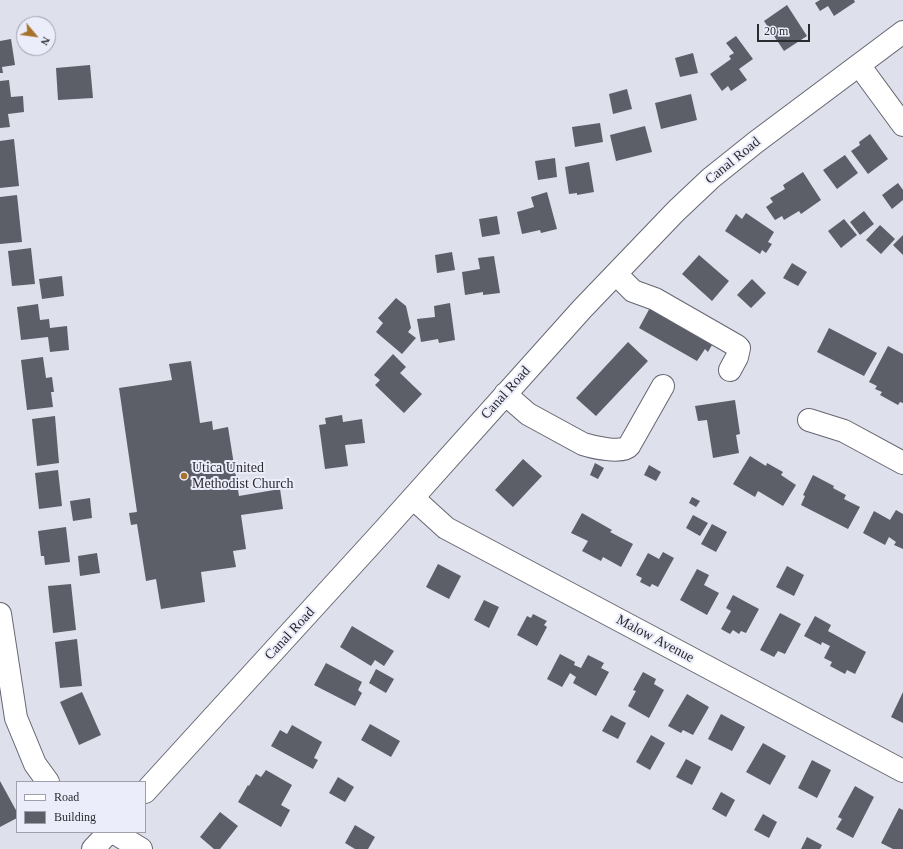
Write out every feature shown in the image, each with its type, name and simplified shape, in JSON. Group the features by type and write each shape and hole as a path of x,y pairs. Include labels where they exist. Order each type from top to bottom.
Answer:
{"street":[{"name":"Canal Road","path":"146,791 413,498 505,394 676,211 711,178 756,142 903,32"},
{"path":"859,65 903,125"},
{"path":"616,274 633,291 655,299 737,346 739,348 739,353 730,370"},
{"path":"505,394 528,414 583,444 624,450 629,446 663,386"},
{"path":"809,420 844,432 903,463"},
{"name":"Malow Avenue","path":"413,498 446,528 903,771"},
{"path":"0,614 16,718 35,764 47,781"},
{"path":"93,849 108,833"},
{"path":"115,833 141,849"}],"building":[{"path":"820,0 854,0 855,2 834,16 828,6 820,11 815,3"},
{"path":"787,5 807,36 784,51 764,21"},
{"path":"736,36 753,59 739,69 747,80 731,91 728,86 722,91 710,74 731,59 729,56 734,53 726,43"},
{"path":"11,39 15,65 2,67 3,73 0,73 0,41"},
{"path":"693,53 698,73 680,77 675,58"},
{"path":"90,65 93,98 58,100 56,68"},
{"path":"9,80 11,97 23,96 24,112 8,114 10,127 0,128 0,81"},
{"path":"627,89 632,109 613,114 609,94"},
{"path":"691,94 697,120 661,129 655,103"},
{"path":"600,123 603,142 575,147 572,127"},
{"path":"645,126 652,152 616,161 610,135"},
{"path":"870,134 888,159 868,174 851,151 860,145 859,142"},
{"path":"14,139 19,186 0,188 0,141"},
{"path":"845,155 858,173 837,189 823,170"},
{"path":"555,158 557,177 538,180 535,161"},
{"path":"589,162 594,192 577,195 577,193 569,194 565,167"},
{"path":"803,172 821,200 801,214 799,211 784,220 782,216 775,220 766,207 773,202 770,198 785,189 783,185"},
{"path":"898,183 903,190 903,200 892,209 882,195"},
{"path":"547,192 557,229 541,233 540,230 522,234 517,212 534,207 531,197"},
{"path":"17,195 22,242 0,244 0,197"},
{"path":"864,211 874,224 860,235 850,222"},
{"path":"746,213 774,232 768,242 772,244 766,253 762,250 760,254 725,231 736,214 742,219"},
{"path":"497,216 500,234 482,237 479,219"},
{"path":"844,219 857,235 841,248 828,231"},
{"path":"880,225 895,239 881,254 866,240"},
{"path":"903,235 903,255 893,245"},
{"path":"31,248 35,284 12,286 8,251"},
{"path":"452,252 455,270 437,273 435,255"},
{"path":"699,255 729,281 712,301 682,274"},
{"path":"494,256 500,293 483,295 483,292 465,295 462,272 480,269 478,258"},
{"path":"792,263 807,272 798,286 783,278"},
{"path":"62,276 64,296 42,299 39,279"},
{"path":"752,279 766,293 751,308 737,295"},
{"path":"396,298 406,306 411,328 408,332 416,338 402,354 376,332 383,323 378,318"},
{"path":"653,302 716,338 708,352 705,349 697,361 639,328"},
{"path":"450,303 455,340 439,343 438,339 421,342 417,319 435,317 434,306"},
{"path":"38,304 40,320 49,319 50,328 67,326 69,350 50,352 48,337 21,340 17,307"},
{"path":"829,328 877,353 864,376 817,352"},
{"path":"628,342 648,361 596,416 576,398"},
{"path":"888,346 903,354 903,403 900,402 898,405 880,395 882,392 875,389 877,386 869,382"},
{"path":"393,354 406,367 400,373 422,394 404,413 375,385 380,380 374,375"},
{"path":"43,357 46,378 52,377 54,392 51,392 53,407 27,410 21,360"},
{"name":"Utica United Methodist Church","path":"191,361 200,423 212,421 213,430 228,427 239,496 280,489 283,509 241,515 246,549 233,551 236,567 201,572 205,602 161,609 156,579 146,581 137,524 131,525 129,513 137,512 119,388 172,380 169,364"},
{"path":"735,400 740,434 736,435 739,453 713,458 707,420 698,421 695,406"},
{"path":"342,415 343,422 362,419 365,443 345,445 348,466 325,469 319,425 326,424 325,418"},
{"path":"55,416 59,463 37,466 32,419"},
{"path":"750,456 766,466 767,463 783,472 781,475 796,485 783,506 758,491 755,497 733,484"},
{"path":"523,459 542,476 513,507 495,490"},
{"path":"595,463 604,468 598,479 590,475"},
{"path":"649,465 661,472 656,481 644,475"},
{"path":"58,470 62,506 39,509 35,473"},
{"path":"813,475 834,486 833,488 846,495 844,499 860,507 848,529 801,505 805,496 803,495"},
{"path":"692,497 700,501 696,507 689,503"},
{"path":"90,498 92,518 73,521 70,501"},
{"path":"896,510 903,514 903,549 894,545 896,542 889,537 885,545 863,533 874,511 890,520"},
{"path":"582,513 612,530 610,532 633,544 621,567 603,557 601,561 582,551 588,541 571,533"},
{"path":"693,515 708,523 700,536 686,528"},
{"path":"712,524 727,532 716,552 701,544"},
{"path":"66,527 70,562 45,565 44,556 41,556 38,531"},
{"path":"663,552 674,558 658,587 652,584 650,587 640,582 642,578 636,575 648,553 659,559"},
{"path":"97,553 100,573 80,576 78,556"},
{"path":"438,564 461,576 449,599 426,587"},
{"path":"787,566 804,575 794,596 776,587"},
{"path":"697,569 709,575 704,585 719,593 707,615 680,600"},
{"path":"71,584 76,630 53,633 48,586"},
{"path":"733,595 759,609 746,633 741,631 739,634 733,630 730,634 721,629 731,611 726,608"},
{"path":"484,600 499,607 489,628 474,620"},
{"path":"780,613 801,624 785,654 778,651 774,657 760,650"},
{"path":"533,614 547,621 544,625 547,627 537,646 517,635 527,616 531,618"},
{"path":"815,616 831,625 828,631 866,652 855,674 847,670 845,674 830,666 832,662 824,658 830,646 822,642 821,645 804,636"},
{"path":"352,626 394,651 384,666 375,660 371,666 340,647"},
{"path":"77,639 82,686 60,688 55,642"},
{"path":"560,654 575,662 574,665 581,668 588,655 604,663 601,668 609,672 596,696 573,683 576,677 570,673 562,687 547,679"},
{"path":"326,663 362,682 358,690 362,693 355,706 314,685"},
{"path":"376,669 394,679 386,693 369,683"},
{"path":"643,672 656,679 654,684 664,690 649,718 628,706 636,691 633,690"},
{"path":"82,692 101,735 79,745 60,702"},
{"path":"903,692 903,723 891,717"},
{"path":"687,694 709,707 693,735 683,730 681,733 668,726"},
{"path":"721,714 745,727 732,751 708,739"},
{"path":"611,715 626,723 618,739 602,731"},
{"path":"370,724 400,741 391,757 361,740"},
{"path":"292,725 322,742 314,758 318,760 313,769 271,746 280,730 287,734"},
{"path":"651,735 665,743 650,770 636,762"},
{"path":"763,743 786,756 770,785 746,772"},
{"path":"686,759 701,767 692,785 676,777"},
{"path":"812,760 831,770 817,798 798,788"},
{"path":"266,770 292,785 281,805 290,810 281,827 238,802 256,774 261,777"},
{"path":"338,777 354,787 345,802 329,793"},
{"path":"0,781 16,810 16,819 0,827"},
{"path":"855,786 874,797 853,838 836,829 842,819 838,817"},
{"path":"721,792 735,800 726,817 712,809"},
{"path":"899,808 903,810 903,849 893,849 881,843"},
{"path":"220,812 238,826 220,849 214,849 200,837"},
{"path":"763,814 777,822 769,838 754,830"},
{"path":"355,825 375,837 368,849 355,849 345,843"},
{"path":"807,837 822,845 820,849 801,849"}],"place":[{"name":"Utica United Methodist Church","path":"184,476"}]}
